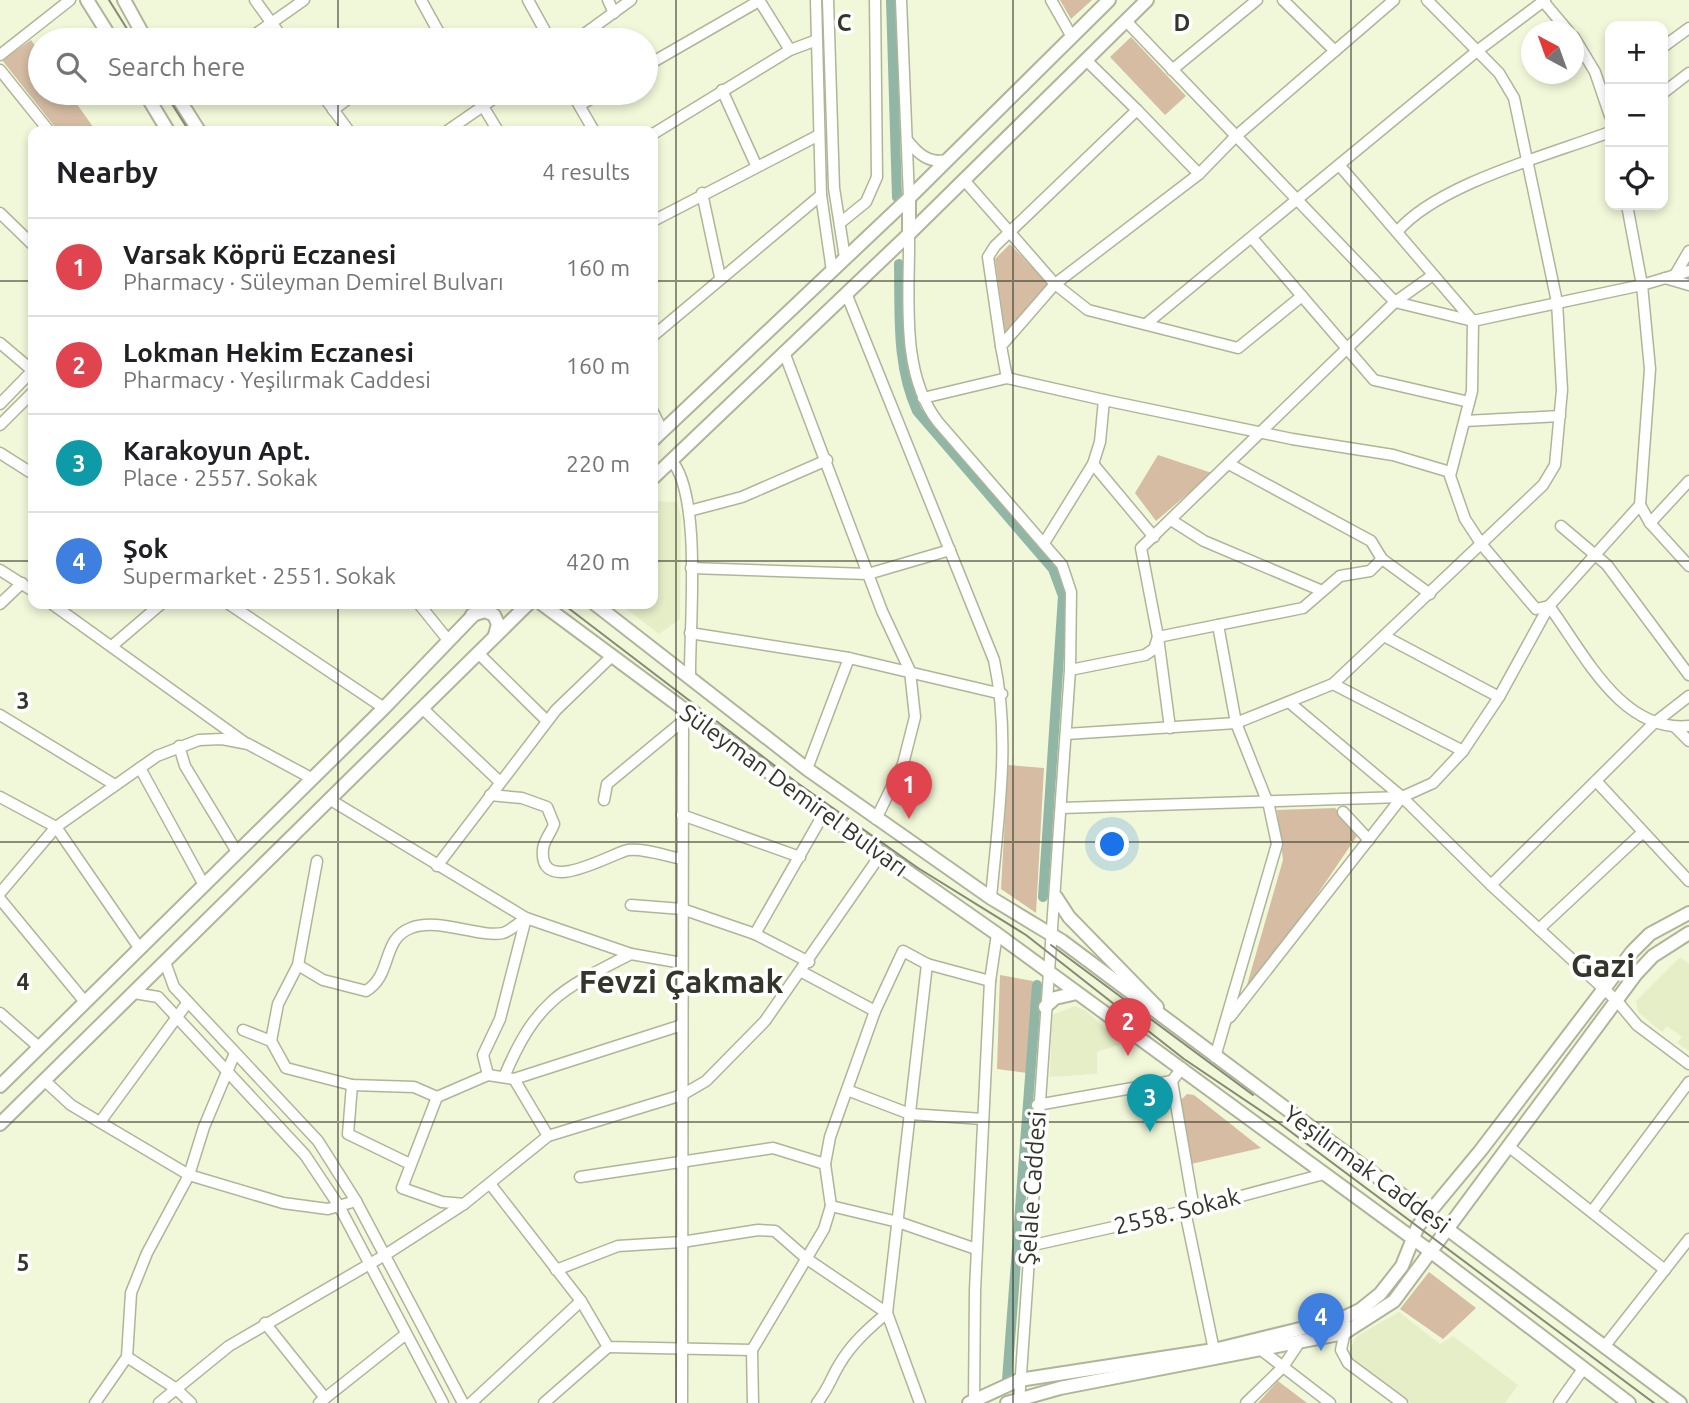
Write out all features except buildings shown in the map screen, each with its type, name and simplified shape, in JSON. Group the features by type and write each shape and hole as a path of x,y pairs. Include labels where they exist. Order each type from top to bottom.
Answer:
{"main road":[{"path":"87,0 104,28"},
{"path":"124,0 139,28"},
{"path":"658,435 909,198 1110,0"},
{"path":"658,473 909,234 1147,0"},
{"path":"153,105 166,126"},
{"path":"183,105 196,126"},
{"path":"909,198 909,234"},
{"path":"0,1086 313,779 479,609"},
{"path":"0,1124 523,609"},
{"name":"Süleyman Demirel Bulvarı","path":"549,609 683,715 1048,972"},
{"name":"Süleyman Demirel Bulvarı","path":"601,609 807,769 876,819 991,898 1054,936"},
{"path":"471,616 480,611 494,615 498,629 493,638"},
{"path":"1056,897 1075,923 1179,1030"},
{"path":"972,1402 1019,1380 1214,1350 1341,1319 1360,1310 1380,1294 1402,1266 1412,1238 1427,1214 1481,1150 1603,988 1650,934 1689,913"},
{"path":"1015,1401 1344,1333 1394,1301 1653,956 1689,933"},
{"name":"Yeşilırmak Caddesi","path":"1054,936 1680,1403"},
{"name":"Yeşilırmak Caddesi","path":"1048,972 1430,1251 1629,1403"},
{"path":"1045,1007 1055,998 1077,993"}],"street":[{"path":"34,28 70,0"},
{"path":"255,0 276,28"},
{"path":"265,28 304,0"},
{"path":"421,0 437,28"},
{"path":"527,0 543,28"},
{"path":"608,0 614,13"},
{"path":"593,28 631,0"},
{"path":"658,59 759,0 790,50"},
{"path":"816,0 821,195 832,271"},
{"path":"828,0 834,188 845,258"},
{"path":"840,223 866,202 877,177 875,0"},
{"path":"901,0 909,198"},
{"path":"1051,0 1072,37"},
{"path":"1172,70 1257,0"},
{"path":"1283,0 1335,51"},
{"path":"1001,346 1055,284 1199,174 1235,137 1394,0"},
{"path":"1066,734 1236,723 1333,684 1482,545 1543,485 1555,466 1562,390 1557,302 1514,98 1499,73 1427,0"},
{"path":"1146,324 1477,51 1544,1 1560,21"},
{"path":"1126,20 1395,302 1473,321 1642,285 1689,271"},
{"path":"1668,43 1689,28"},
{"path":"0,55 28,33"},
{"path":"658,131 790,50 817,40"},
{"path":"1584,51 1605,88"},
{"path":"1086,60 1199,174"},
{"path":"0,70 28,105"},
{"path":"1668,89 1689,72"},
{"path":"722,90 756,165"},
{"path":"28,105 45,126"},
{"path":"329,105 345,126"},
{"path":"333,110 340,105"},
{"path":"454,126 486,105"},
{"path":"579,105 591,126"},
{"path":"483,107 495,126"},
{"path":"1007,378 987,267 988,257 995,246 1137,110"},
{"path":"1397,232 1409,217 1449,192 1605,134"},
{"path":"658,218 756,165 819,135"},
{"path":"906,139 925,158 935,161 948,160"},
{"path":"1339,166 1473,321 1469,402 1450,472 1465,519 1482,545 1536,609 1549,606"},
{"path":"964,180 1055,284 1088,310 1238,348 1301,296"},
{"path":"702,193 720,277"},
{"path":"658,332 821,195"},
{"path":"1628,210 1642,285 1650,369 1640,505 1650,523 1689,566"},
{"path":"0,214 28,240"},
{"name":"Şelale Caddesi","path":"909,234 912,343 917,384 923,398 938,422 1044,543 1069,579 1070,670 1054,936 1045,1007 1019,1380 1015,1401"},
{"path":"1252,238 1374,380 1469,402"},
{"path":"1675,275 1689,251"},
{"path":"1170,728 1158,637 1141,548 1395,302 1433,275"},
{"path":"1664,278 1689,285"},
{"path":"846,293 994,660 1002,695 1004,750 991,898"},
{"path":"0,343 28,367"},
{"path":"784,352 868,574 910,671 915,717 903,764 876,819"},
{"path":"0,404 28,376"},
{"path":"923,398 1007,378 1262,432 1393,455 1450,472"},
{"path":"0,425 28,397"},
{"path":"1044,543 1093,464 1100,442 1104,400"},
{"path":"1465,421 1560,416"},
{"path":"0,453 28,471"},
{"path":"671,460 678,467 689,511 690,679"},
{"path":"689,511 742,497 827,460"},
{"path":"1093,464 1154,537"},
{"path":"1229,464 1371,541 1382,559 1430,594"},
{"path":"1650,523 1689,481"},
{"path":"1061,808 1402,797 1433,783 1463,751 1499,697 1549,606 1640,505"},
{"path":"1171,520 1203,541 1320,590"},
{"path":"1561,526 1607,565 1689,675"},
{"path":"691,568 868,574 950,550"},
{"path":"1158,637 1303,608 1311,603 1320,590 1340,576 1370,570 1382,559"},
{"path":"0,570 28,587"},
{"path":"0,604 22,583"},
{"path":"1549,606 1614,695 1653,724 1689,726"},
{"path":"59,609 248,744 313,779"},
{"path":"111,646 154,609"},
{"path":"236,609 384,708"},
{"path":"423,609 448,640"},
{"path":"1215,1057 1277,844 1267,803 1236,723 1218,625"},
{"path":"690,633 849,657 1002,695"},
{"path":"1384,636 1499,697"},
{"path":"1070,670 1145,655 1154,649 1158,637"},
{"path":"478,653 547,721"},
{"path":"437,866 547,721 611,657"},
{"path":"807,769 849,657"},
{"path":"1333,684 1463,751"},
{"path":"1491,885 1653,724 1689,696"},
{"path":"1290,703 1402,797 1491,885 1617,1001 1637,1025 1689,1064"},
{"path":"422,708 500,782"},
{"path":"0,715 116,785"},
{"path":"604,800 607,784 683,715"},
{"path":"682,1403 683,715"},
{"path":"1675,727 1689,741"},
{"path":"0,893 56,827 140,768 179,746 200,740 222,738 248,744"},
{"path":"179,746 185,766 237,852"},
{"path":"140,768 204,885"},
{"path":"1597,782 1689,881"},
{"path":"490,795 522,798 547,807 554,824 543,846 544,859 552,869 564,873 601,862 628,850 682,859"},
{"path":"0,797 56,827 140,949"},
{"path":"1225,1023 1402,797"},
{"path":"329,799 526,918 631,954 682,963"},
{"path":"1343,812 1369,840"},
{"path":"755,934 824,813"},
{"path":"682,815 800,857"},
{"path":"1539,929 1643,832"},
{"path":"159,1403 211,1359 265,1323 385,1255 464,1204 491,1185 548,1136 682,1095 706,1081 765,1021 809,962 881,854"},
{"path":"271,1041 278,1004 298,965 317,861"},
{"path":"0,900 85,1002"},
{"path":"631,905 682,909 755,934 809,962"},
{"path":"298,965 323,980 366,991 384,974 392,943 410,928 428,925 503,933 526,918"},
{"path":"488,1075 484,1055 500,1019 526,918"},
{"path":"972,1402 976,1249 990,981 997,934"},
{"path":"753,1403 752,1350 824,1229 831,1206 825,1164 875,1011 904,951 927,964 990,981"},
{"path":"509,1078 522,1035 537,1014 558,995 585,977 631,954"},
{"path":"165,962 174,987 318,1141 356,1201 463,1403"},
{"path":"920,1403 887,1312 927,964"},
{"path":"802,972 875,1011"},
{"path":"134,993 158,997 305,1155 339,1206 441,1402"},
{"path":"100,1122 188,1002"},
{"path":"0,1013 40,1048"},
{"path":"243,1030 271,1041 286,1068 352,1085 405,1086 437,1097 488,1075 509,1078 682,1025"},
{"path":"95,1403 127,1357 131,1293 146,1253 189,1175 226,1068 235,1053"},
{"path":"1037,1105 1172,1081 1182,1068"},
{"path":"509,1078 548,1136"},
{"path":"45,1081 71,1105 189,1175 283,1203 328,1209 356,1201"},
{"path":"1172,1081 1189,1210 1214,1350"},
{"path":"1593,1210 1689,1082"},
{"path":"352,1085 348,1134 410,1164"},
{"path":"847,1090 910,1114 983,1119"},
{"path":"437,1097 402,1188 442,1202 464,1204"},
{"path":"1508,1146 1593,1210 1665,1270"},
{"path":"580,1177 773,1148 825,1164"},
{"name":"2558. Sokak","path":"1029,1246 1189,1210 1324,1174"},
{"path":"491,1185 580,1301 608,1347"},
{"path":"831,1206 898,1222 976,1249"},
{"path":"556,1269 618,1246 682,1242 758,1230 775,1231 807,1259 887,1312"},
{"path":"1604,1347 1689,1239"},
{"path":"471,1403 580,1301"},
{"path":"817,1403 831,1387 838,1366 863,1333 887,1312"},
{"path":"1341,1319 1346,1326 1341,1350 1348,1363 1402,1403"},
{"path":"265,1323 322,1401 406,1334"},
{"path":"1246,1403 1283,1367 1301,1340"},
{"path":"544,1403 608,1347 752,1350"},
{"path":"1259,1349 1330,1403"},
{"path":"127,1357 175,1388 191,1403"},
{"path":"1559,1403 1583,1369"}],"shaded area":[{"path":"1060,0 1092,0 1071,19"},
{"path":"1131,37 1186,96 1165,115 1110,57"},
{"path":"28,42 28,93 2,60"},
{"path":"37,105 78,105 92,126 54,126"},
{"path":"1010,244 1048,284 1005,332 995,259"},
{"path":"1158,455 1212,473 1156,521 1135,493"},
{"path":"658,501 677,502 681,517 680,619 659,634 626,609 658,609"},
{"path":"1008,765 1044,768 1036,913 1001,889"},
{"path":"1335,808 1359,833 1255,986 1247,985 1283,860 1277,810"},
{"path":"1680,957 1689,964 1689,1051 1677,1043 1682,1037 1667,1026 1662,1032 1638,1012 1636,1001"},
{"path":"1000,975 1033,981 1027,1073 997,1069"},
{"path":"1075,1006 1085,1010 1122,1044 1097,1052 1097,1074 1050,1077 1052,1015"},
{"path":"1187,1094 1194,1095 1261,1148 1191,1164 1177,1104"},
{"path":"1429,1272 1476,1308 1443,1339 1400,1309"},
{"path":"1399,1312 1440,1344 1453,1336 1518,1385 1505,1403 1411,1403 1347,1355 1357,1336"},
{"path":"1278,1381 1307,1403 1258,1403"}],"waterway":[{"path":"891,0 897,197"},
{"path":"899,264 902,357 905,376 917,411 1053,569 1063,596 1043,897"},
{"path":"1007,1380 1037,985"}],"tram line":[{"path":"109,0 126,28"},
{"path":"173,105 186,126"},
{"path":"570,609 796,782 918,868 1026,935 1184,1059 1279,1123 1654,1403"},
{"path":"1051,945 1253,1095"}],"place":[{"name":"Varsak Köprü Eczanesi","path":"909,819"},
{"name":"Lokman Hekim Eczanesi","path":"1128,1056"},
{"name":"Karakoyun Apt.","path":"1150,1132"},
{"name":"Şok","path":"1321,1351"}],"district":[{"name":"Gazi","path":"1603,965"},
{"name":"Fevzi Çakmak","path":"681,981"}]}
